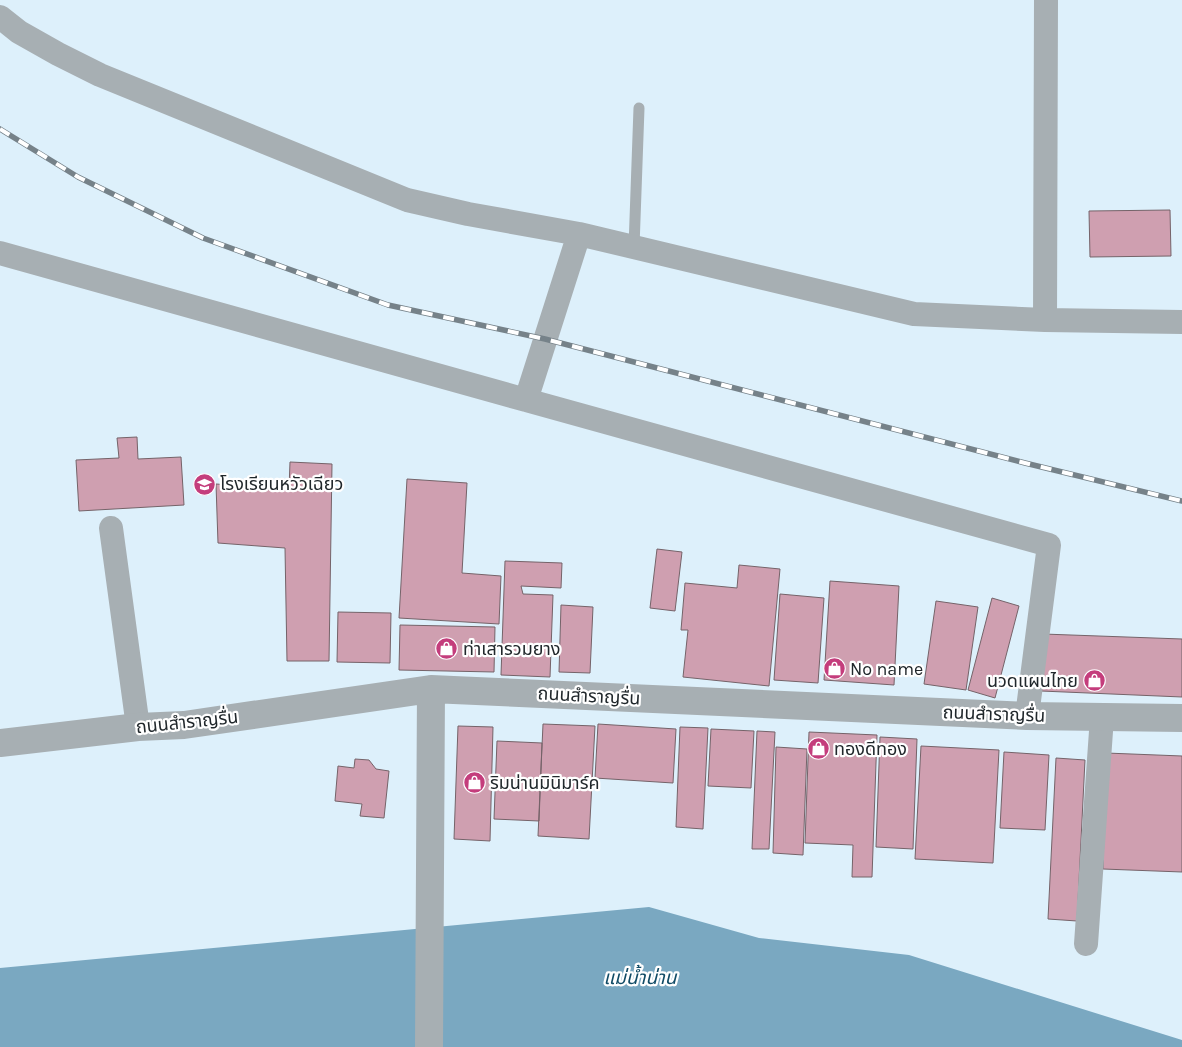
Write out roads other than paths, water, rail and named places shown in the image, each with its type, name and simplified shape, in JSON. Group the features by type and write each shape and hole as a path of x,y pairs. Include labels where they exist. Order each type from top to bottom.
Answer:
{"street":[{"path":"1045,320 1046,0"},
{"path":"0,17 19,32 100,75 407,200 468,214 579,234 914,314 1045,320 1182,322"},
{"path":"526,400 579,234"},
{"path":"0,253 1049,545 1027,716"},
{"path":"111,528 138,727"},
{"path":"429,1047 431,689"},
{"name":"ถนนสำราญรื่น","path":"0,742 138,727 184,725 431,689 1027,716 1182,718"},
{"path":"1086,944 1102,717"}],"lane":[{"path":"634,247 639,108"}],"water":[{"name":"แม่น้ำน่าน","path":"649,907 759,938 909,955 1182,1040 1182,1047 0,1047 0,968"}],"railway":[{"path":"0,129 78,177 203,238 388,305 545,339 1025,463 1182,501"}],"place":[{"name":"โรงเรียนหวัวเฉียว","path":"204,484"},
{"name":"ท่าเสารวมยาง","path":"447,649"},
{"name":"No name","path":"834,669"},
{"name":"นวดแผนไทย","path":"1094,681"},
{"name":"ทองดีทอง","path":"818,749"},
{"name":"ริมน่านมินิมาร์ค","path":"474,783"}]}
